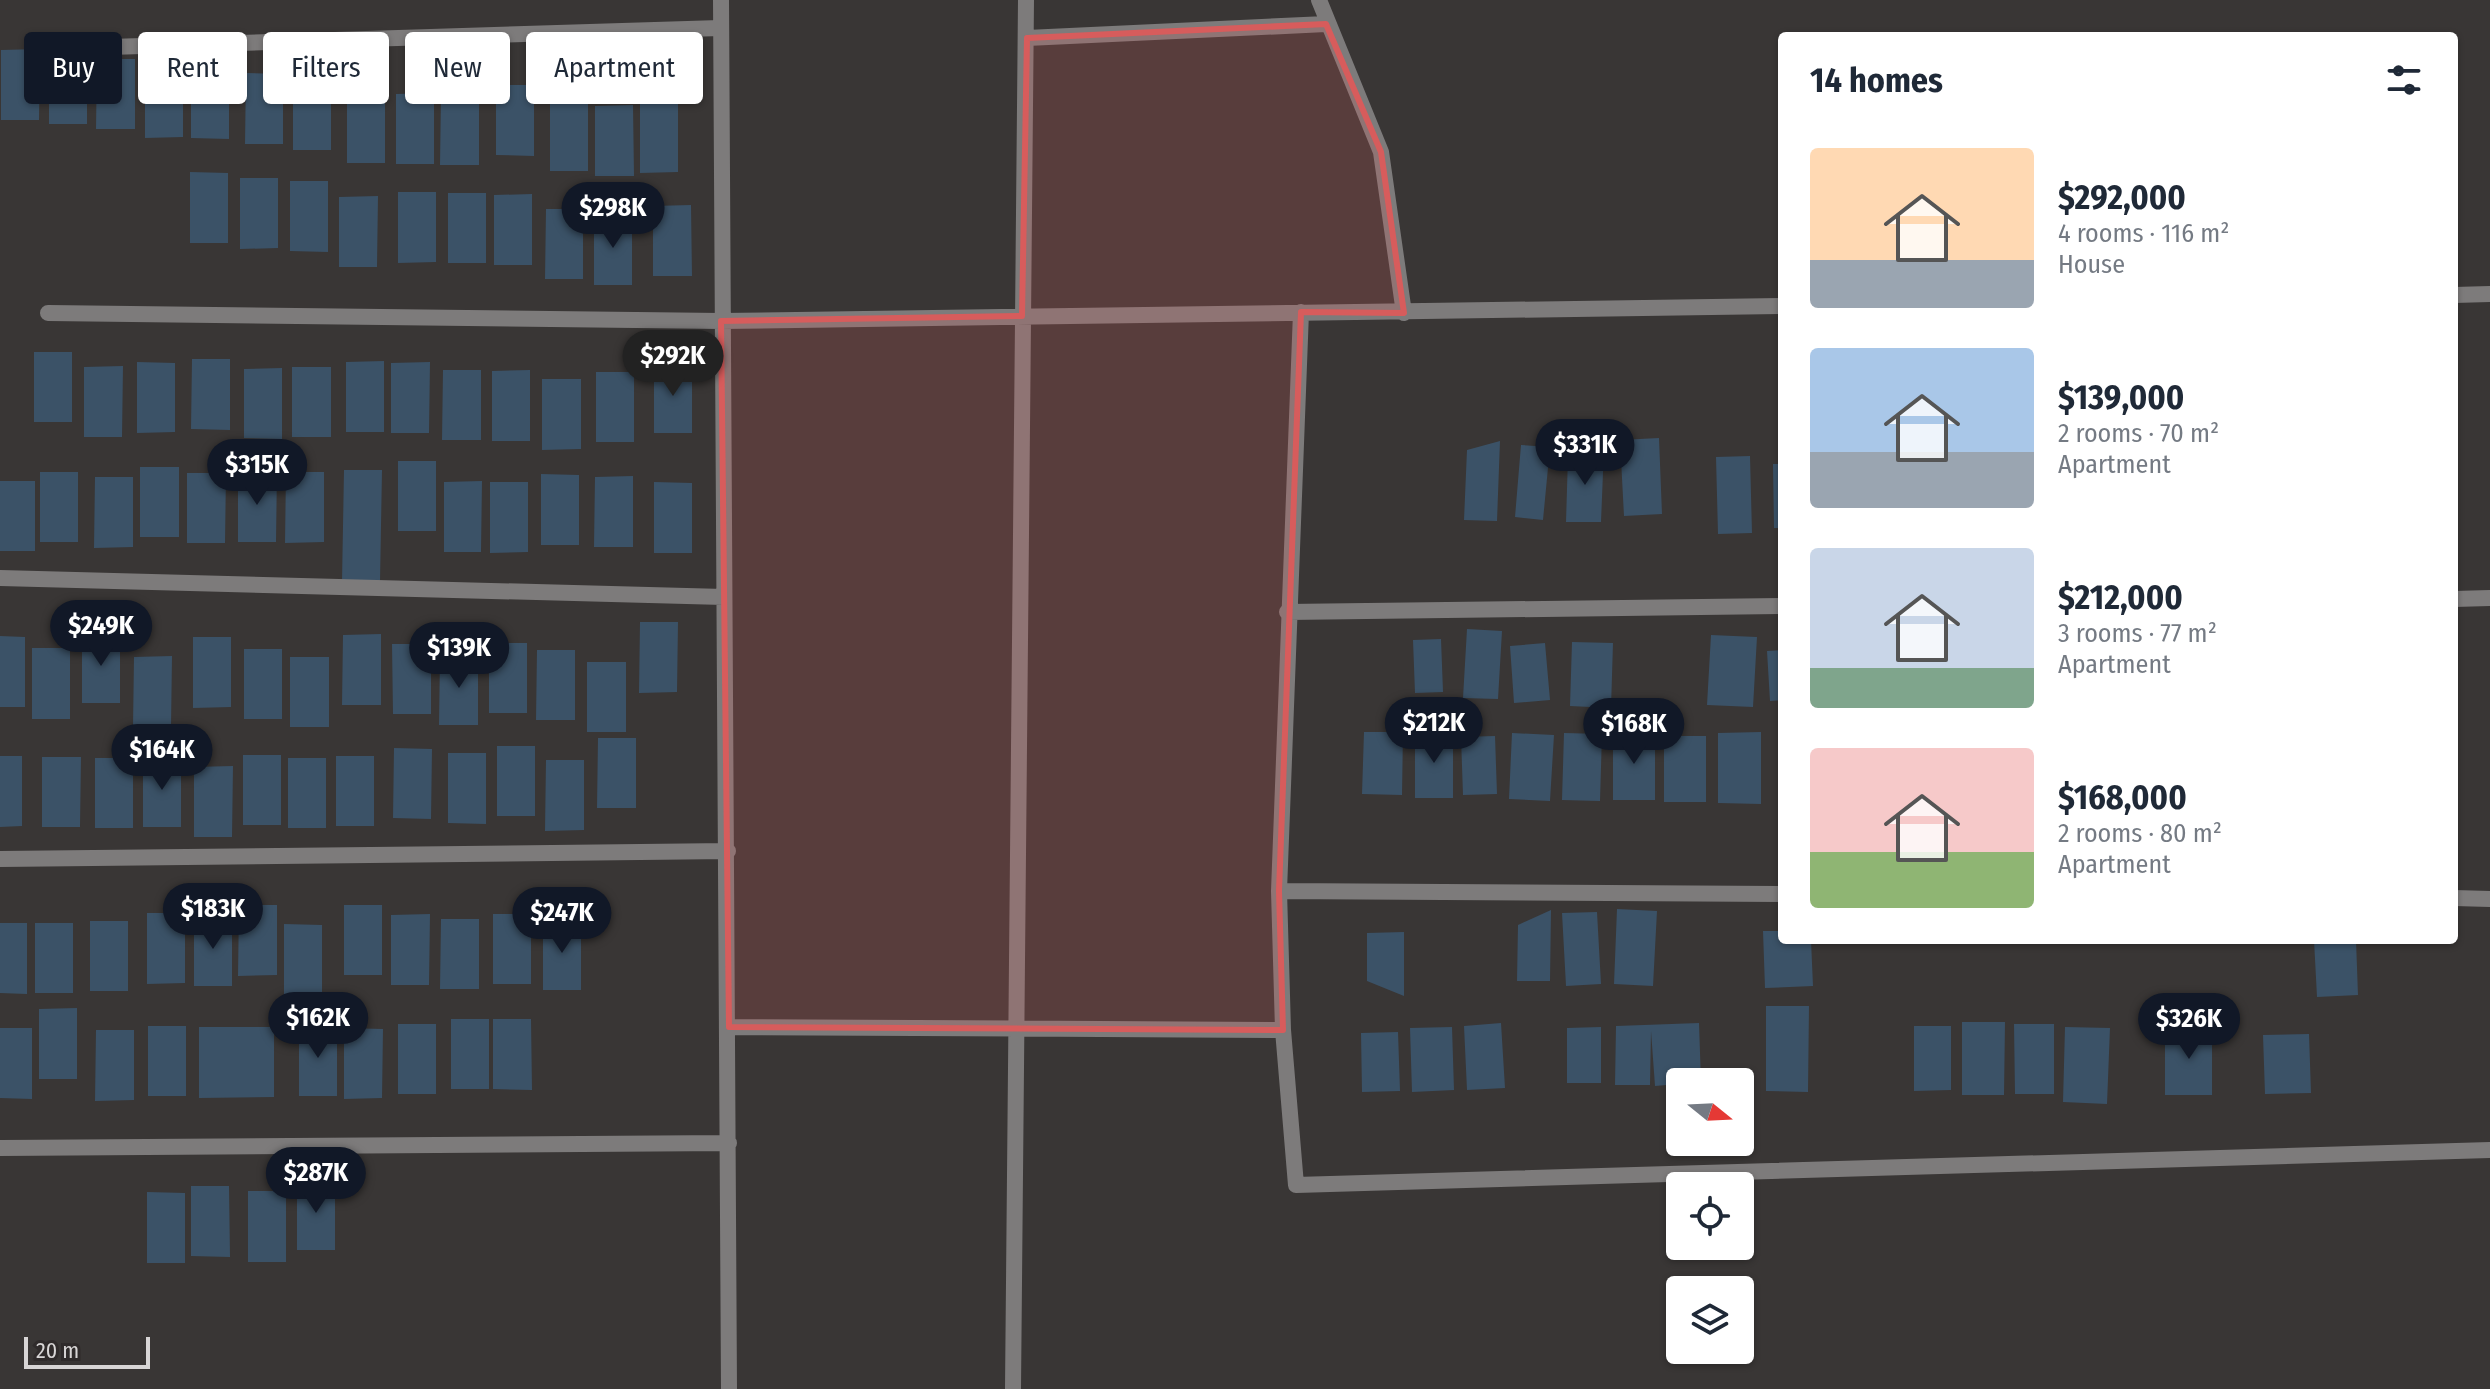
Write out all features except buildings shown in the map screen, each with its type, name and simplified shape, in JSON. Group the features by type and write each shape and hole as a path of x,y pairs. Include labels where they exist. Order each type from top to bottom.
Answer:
{"street":[{"path":"721,0 729,1389"},
{"path":"1013,1389 1026,0"},
{"path":"1319,0 1326,24 1381,152 1404,313"},
{"path":"1027,38 1326,24"},
{"path":"122,47 720,28"},
{"path":"2458,295 2490,294"},
{"path":"48,313 721,321 1778,306"},
{"path":"1301,312 1287,612 1279,891 1283,1030 1296,1185 2490,1150"},
{"path":"0,578 724,597"},
{"path":"2458,599 2490,598"},
{"path":"1287,612 1778,606"},
{"path":"0,859 728,851"},
{"path":"1279,891 1778,894"},
{"path":"2458,898 2490,899"},
{"path":"729,1027 1283,1030"},
{"path":"0,1148 729,1143"}],"highlighted area":[{"path":"1326,24 1381,152 1404,313 1301,312 1279,891 1283,1030 729,1027 721,321 1022,316 1027,38"}]}
